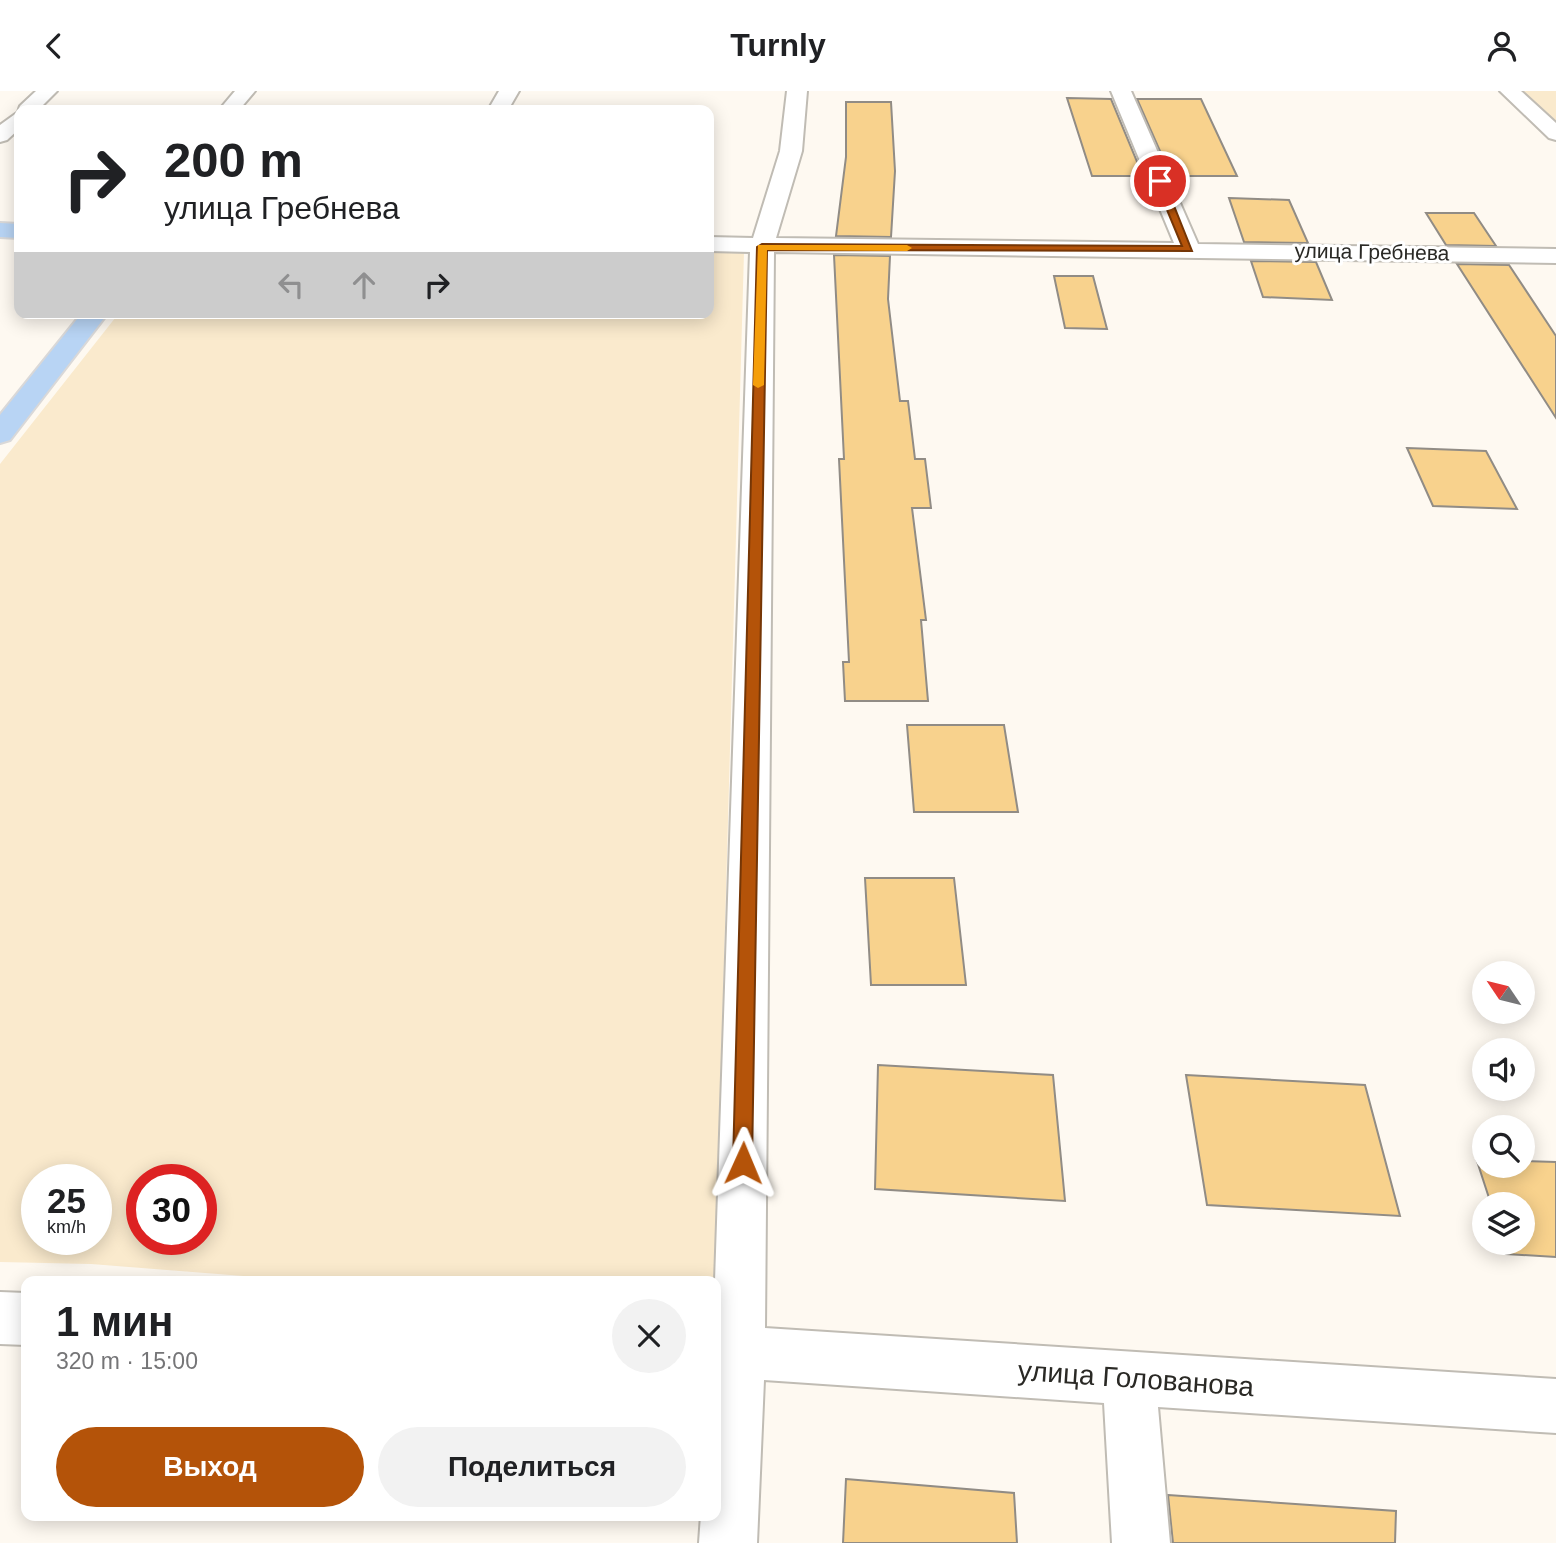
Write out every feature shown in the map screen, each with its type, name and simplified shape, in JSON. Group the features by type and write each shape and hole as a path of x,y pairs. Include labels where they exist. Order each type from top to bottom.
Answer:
{"main road":[{"path":"0,434 90,319"}],"street":[{"path":"32,105 47,91"},
{"path":"233,105 245,91"},
{"path":"729,1543 727,1352 762,247 791,151 797,91"},
{"path":"1121,91 1188,249"},
{"path":"1510,91 1556,134"},
{"path":"0,136 14,123"},
{"name":"улица Гребнева","path":"714,244 1556,256"},
{"path":"0,1318 21,1319"},
{"name":"улица Голованова","path":"727,1352 1556,1406"},
{"path":"1129,1378 1141,1543"}],"shaded area":[{"path":"1519,91 1556,91 1556,124"},
{"path":"714,250 744,252 715,1276 243,1276 91,1264 0,1262 0,464 114,319 714,319"}],"building":[{"path":"1067,98 1111,99 1143,176 1092,176"},
{"path":"1137,99 1201,99 1237,176 1171,176"},
{"path":"846,102 891,102 895,171 891,237 836,236 846,157"},
{"path":"1229,198 1289,200 1308,243 1244,242"},
{"path":"1426,213 1474,213 1496,246 1446,245"},
{"path":"834,255 890,256 888,299 900,401 908,401 915,459 925,459 931,508 912,508 926,620 921,620 928,701 845,701 843,662 849,662 839,459 844,459"},
{"path":"1251,261 1316,262 1332,300 1263,297"},
{"path":"1457,264 1509,265 1556,336 1556,418"},
{"path":"1054,276 1093,276 1107,329 1065,328"},
{"path":"1407,448 1486,451 1517,509 1433,506"},
{"path":"907,725 1004,725 1018,812 914,812"},
{"path":"865,878 954,878 966,985 871,985"},
{"path":"878,1065 1053,1075 1065,1201 875,1189"},
{"path":"1186,1075 1365,1085 1400,1216 1207,1205"},
{"path":"1535,1161 1556,1162 1556,1257 1523,1255 1535,1255 1535,1192 1487,1192 1483,1178 1535,1178"},
{"path":"846,1479 1014,1493 1017,1543 843,1543"},
{"path":"1168,1495 1396,1511 1395,1543 1173,1543"}],"slow traffic":[{"path":"758,385 762,247 907,248"}],"route":[{"path":"743,1163 753,567 762,247 1188,249 1160,181"}]}
